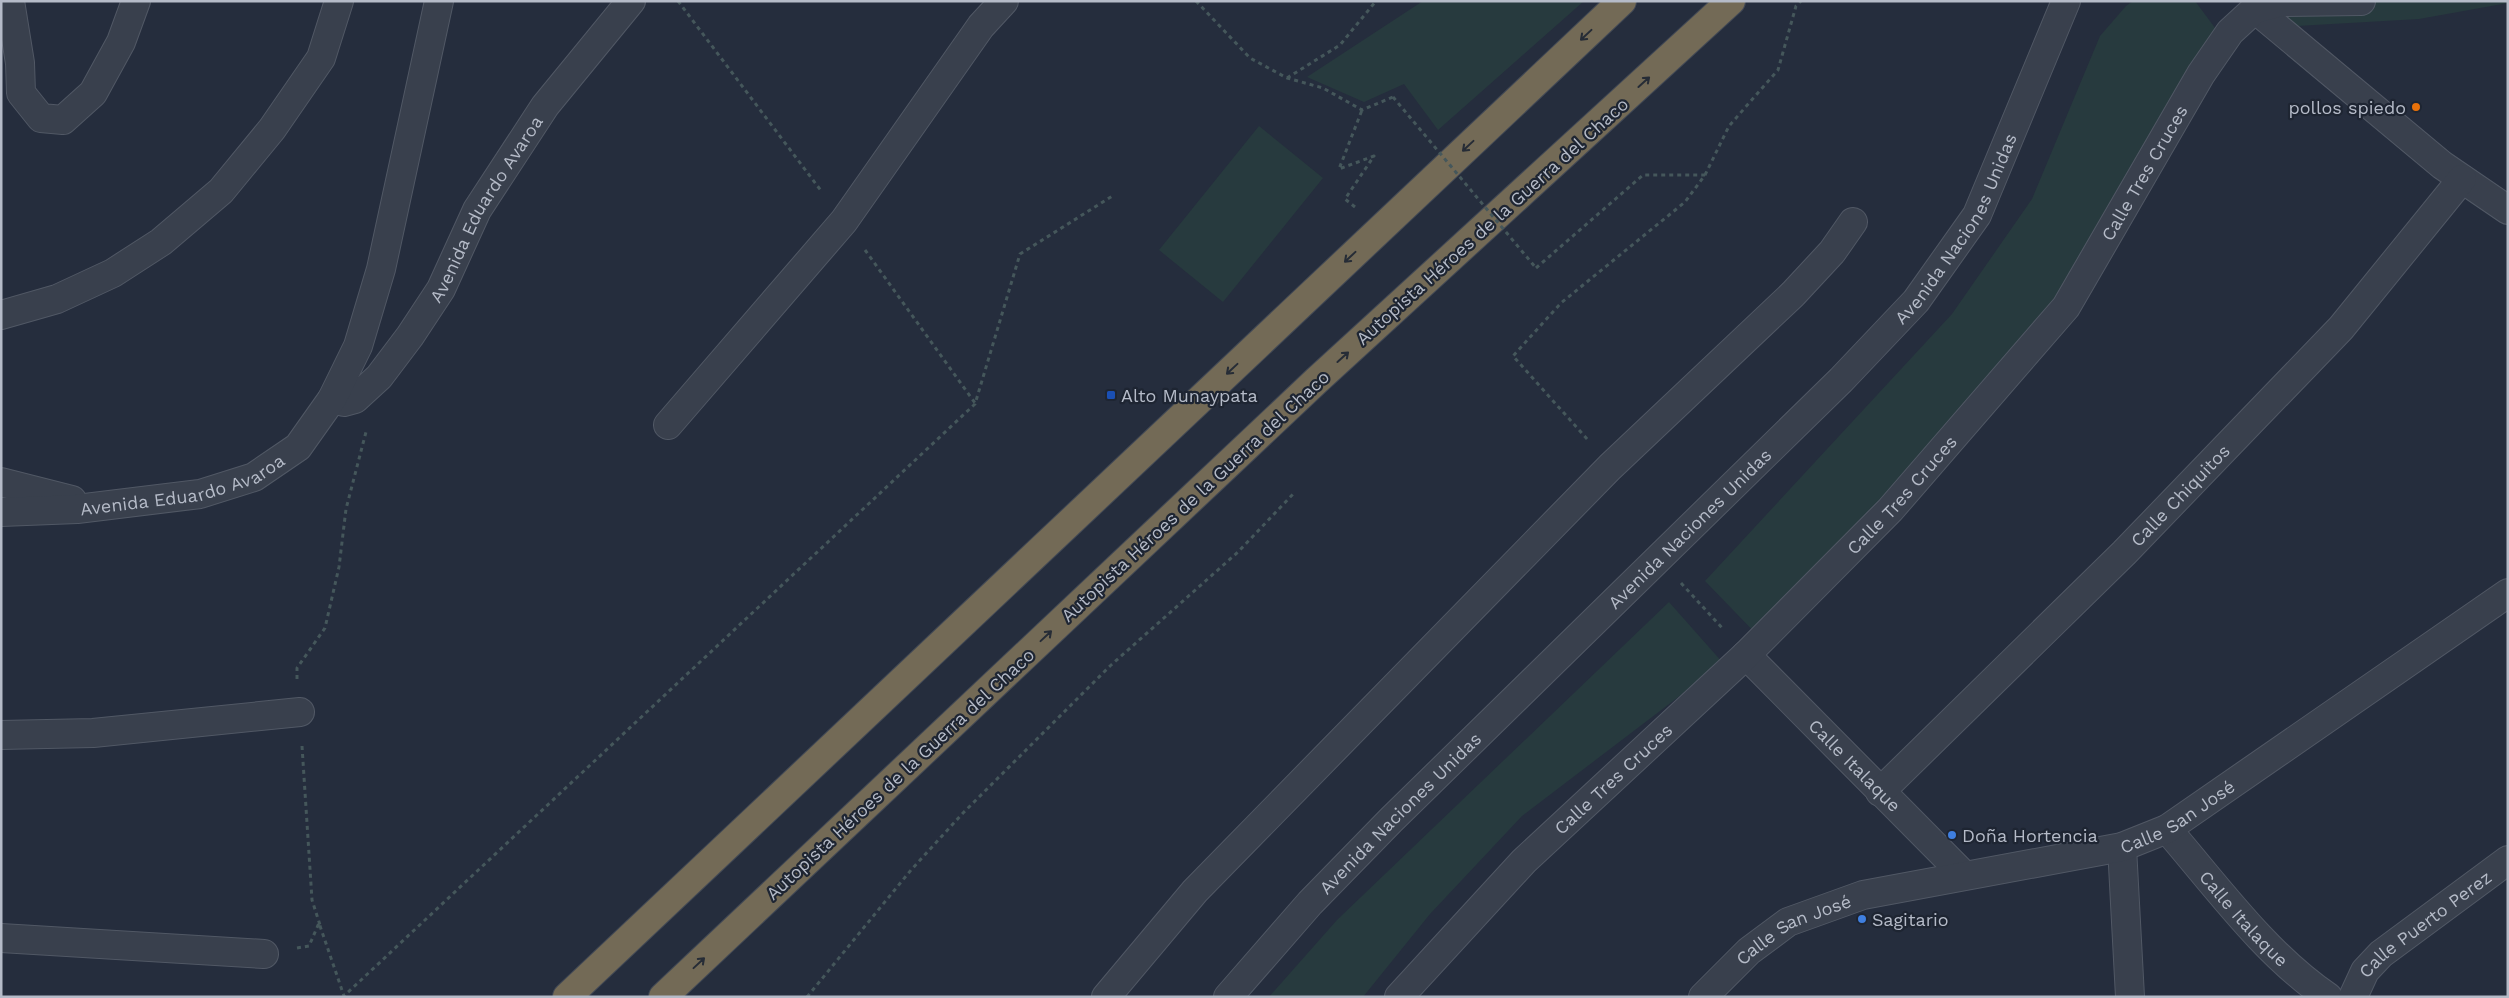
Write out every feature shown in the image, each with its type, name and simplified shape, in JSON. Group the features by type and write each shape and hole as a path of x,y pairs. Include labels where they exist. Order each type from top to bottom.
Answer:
{"highway":[{"path":"567,997 1622,1"},
{"name":"Autopista Héroes de la Guerra del Chaco","path":"663,997 1309,388 1731,1"}],"street":[{"path":"10,1 20,63 21,93 41,118 63,120 93,93 121,42 136,1"},
{"path":"1,315 57,298 113,272 161,242 221,191 272,130 321,58 339,1"},
{"name":"Avenida Eduardo Avaroa","path":"1,512 76,509 200,494 254,477 298,448 332,399 358,346 381,269 439,1"},
{"name":"Avenida Eduardo Avaroa","path":"332,399 344,402 355,399 378,376 410,336 441,289 477,210 546,106 631,1"},
{"path":"668,425 844,221 981,26 1004,1"},
{"name":"Avenida Naciones Unidas","path":"1228,997 1310,903 1391,820 1841,380 1916,302 1977,215 2066,1"},
{"path":"2255,8 2282,2 2361,1"},
{"path":"2255,8 2362,100 2462,179 2508,210"},
{"name":"Calle Tres Cruces","path":"1400,997 1524,861 1746,655 1890,510 2066,307 2201,74 2230,32 2255,8"},
{"name":"Calle Chiquitos","path":"1880,792 2124,553 2341,328 2462,179"},
{"path":"1106,997 1195,891 1610,467 1793,294 1832,252 1853,222"},
{"path":"1,482 68,497 73,500 76,509"},
{"name":"Calle San José","path":"1703,997 1749,951 1788,922 1863,894 2122,847 2167,830 2508,593"},
{"name":"Calle Italaque","path":"1746,655 1964,875"},
{"path":"1,735 93,733 300,712"},
{"name":"Calle Italaque","path":"2167,830 2300,978 2328,997"},
{"path":"2122,847 2130,997"},
{"name":"Calle Puerto Perez","path":"2353,997 2365,970 2380,954 2508,860"},
{"path":"1,938 264,954"}],"path":[{"path":"1196,1 1250,58 1287,78 1323,88 1362,110"},
{"path":"1287,78 1340,45 1376,1"},
{"path":"1590,443 1513,356 1561,303 1648,234 1684,202 1705,174 1729,126 1778,70 1796,6 1800,1"},
{"path":"1362,212 1345,199 1374,156 1339,169 1362,110 1393,97 1536,268 1643,175 1705,174"},
{"path":"344,996 975,404 1020,254 1114,195"},
{"path":"344,996 312,900 296,668 325,628 339,567 346,509 366,430"},
{"path":"807,997 911,870 963,813 1110,666 1238,552 1294,492"},
{"path":"1658,558 1746,655"},
{"path":"264,954 309,946 319,923 344,996"}],"green space":[{"path":"1423,1 1584,1 1438,130 1404,84 1364,102 1307,77"},
{"path":"2133,1 2195,1 2227,44 2051,309 1763,641 1705,581 1952,314 2032,199 2100,36 2126,6"},
{"path":"2262,1 2508,1 2508,3 2419,19 2297,26"},
{"path":"1259,126 1323,178 1223,302 1159,250"},
{"path":"1669,602 1723,663 1522,816 1430,914 1363,997 1269,997 1337,920"}],"place":[{"name":"pollos spiedo","path":"2416,107"},
{"name":"Alto Munaypata","path":"1111,395"},
{"name":"Doña Hortencia","path":"1952,835"},
{"name":"Sagitario","path":"1862,919"}]}
